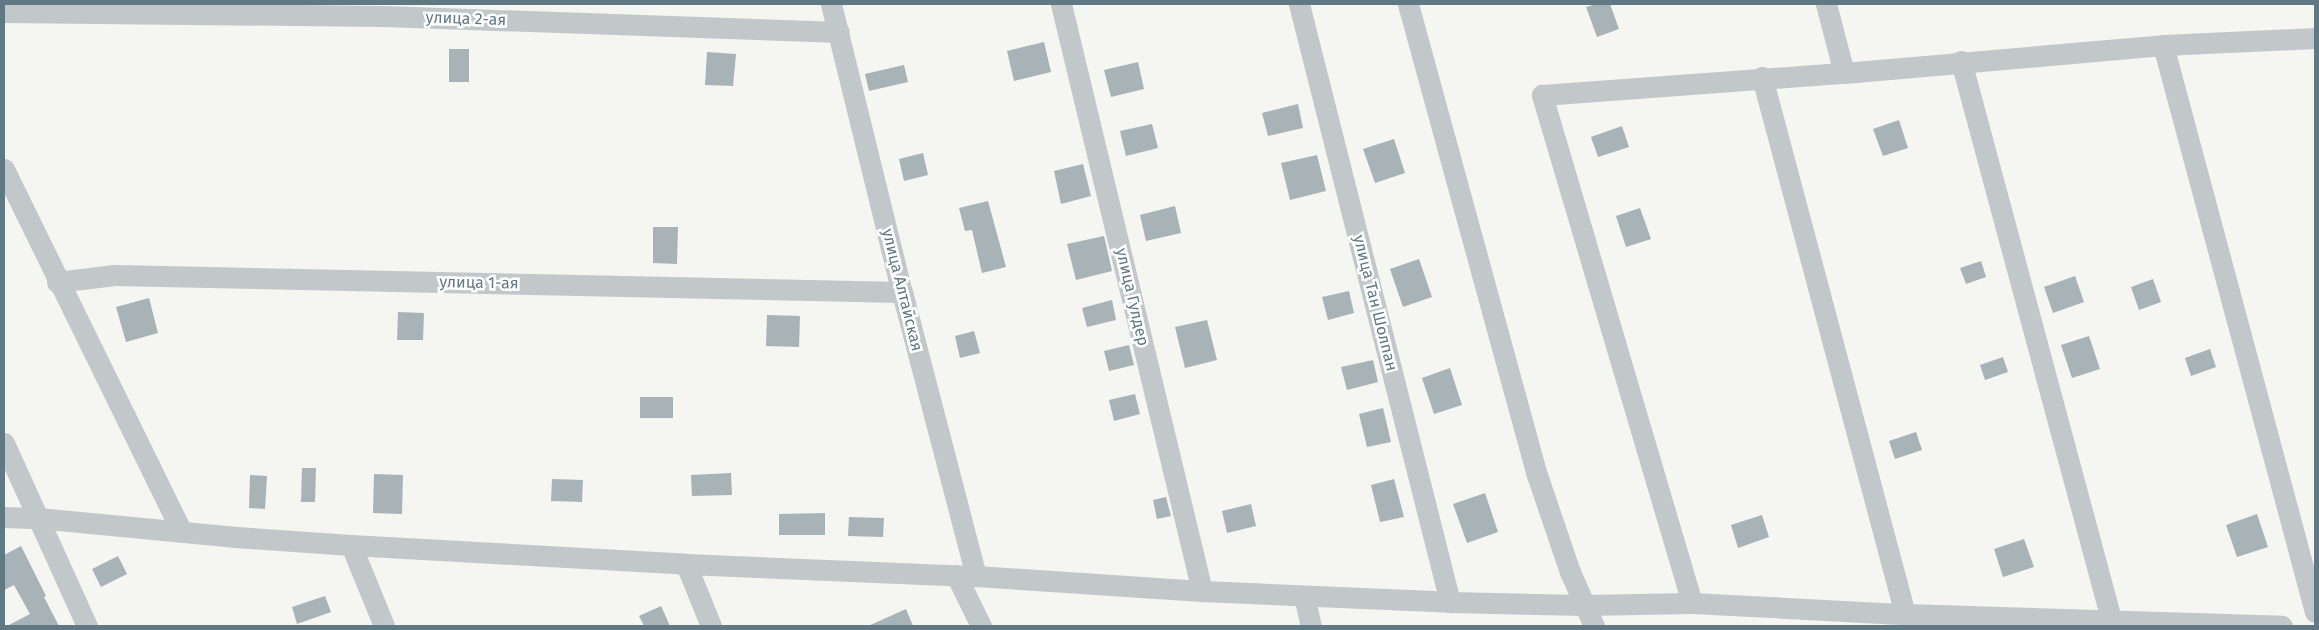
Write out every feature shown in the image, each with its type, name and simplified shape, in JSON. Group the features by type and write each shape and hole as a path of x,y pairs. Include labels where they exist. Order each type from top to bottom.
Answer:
{"street":[{"name":"улица Алтайская","path":"831,4 902,292 966,575 982,626"},
{"name":"улица Гулдер","path":"1061,4 1202,591"},
{"name":"улица Тан Шолпан","path":"1300,4 1450,602"},
{"path":"1408,4 1537,475 1570,572 1594,626"},
{"path":"1826,4 1844,73"},
{"name":"улица 2-ая","path":"4,12 383,16 839,32"},
{"path":"1692,603 1542,95 1762,77 1844,73 1961,61 2163,45 2315,38"},
{"path":"2163,45 2315,612"},
{"path":"1961,61 2110,619"},
{"path":"1762,77 1905,614"},
{"path":"4,169 57,282 182,532"},
{"name":"улица 1-ая","path":"57,282 115,275 902,292"},
{"path":"4,443 87,626"},
{"path":"4,517 38,518 182,532 351,545 686,564 966,575 1304,596 1584,605 1692,603 1905,614 2110,619 2282,626"},
{"path":"351,545 384,626"},
{"path":"686,564 711,626"},
{"path":"1304,596 1311,626"}],"building":[{"path":"1597,4 1610,4 1619,29 1597,37 1586,7"},
{"path":"1044,42 1051,72 1014,81 1007,51"},
{"path":"449,49 469,49 469,82 449,82"},
{"path":"707,52 736,54 733,86 705,85"},
{"path":"1138,62 1144,89 1111,97 1104,70"},
{"path":"904,65 908,82 869,91 865,74"},
{"path":"1298,104 1303,128 1268,136 1262,113"},
{"path":"1899,120 1908,148 1883,156 1873,129"},
{"path":"1152,124 1158,148 1126,156 1120,131"},
{"path":"1622,126 1629,147 1598,157 1591,137"},
{"path":"1394,139 1405,173 1375,183 1363,149"},
{"path":"923,153 928,175 904,181 899,159"},
{"path":"1317,155 1326,191 1290,200 1281,163"},
{"path":"1083,164 1091,196 1061,204 1054,171"},
{"path":"988,201 1006,267 982,273 972,230 965,231 959,208"},
{"path":"1175,206 1181,233 1146,241 1140,215"},
{"path":"1640,208 1651,239 1626,247 1616,216"},
{"path":"653,227 678,227 677,264 653,263"},
{"path":"1104,236 1112,271 1076,280 1067,244"},
{"path":"1419,259 1432,297 1403,307 1390,269"},
{"path":"1981,261 1986,277 1966,284 1960,268"},
{"path":"2075,276 2084,302 2053,313 2044,287"},
{"path":"2153,279 2161,302 2139,310 2131,287"},
{"path":"1349,291 1354,313 1328,320 1322,297"},
{"path":"149,298 158,333 126,342 116,307"},
{"path":"1112,300 1116,320 1087,327 1082,308"},
{"path":"398,312 424,313 423,340 397,340"},
{"path":"767,315 800,316 799,347 766,346"},
{"path":"1207,320 1217,360 1185,368 1175,327"},
{"path":"974,331 980,353 960,358 955,336"},
{"path":"2089,336 2100,369 2072,378 2061,345"},
{"path":"1129,345 1134,365 1109,371 1104,351"},
{"path":"2210,349 2216,367 2191,376 2185,358"},
{"path":"2003,357 2008,372 1985,380 1980,365"},
{"path":"1373,360 1378,382 1347,390 1341,367"},
{"path":"1450,368 1462,405 1434,414 1422,378"},
{"path":"1135,394 1140,414 1114,421 1109,400"},
{"path":"640,397 673,397 673,418 640,418"},
{"path":"1383,408 1391,442 1367,447 1359,414"},
{"path":"1916,432 1922,450 1895,459 1889,441"},
{"path":"302,468 316,468 315,502 301,502"},
{"path":"731,473 732,495 692,496 691,475"},
{"path":"374,474 403,475 402,514 373,513"},
{"path":"250,475 267,476 265,509 249,508"},
{"path":"552,479 583,480 582,502 551,501"},
{"path":"1394,479 1404,517 1380,522 1371,485"},
{"path":"1485,493 1498,532 1467,543 1453,504"},
{"path":"1166,497 1171,516 1157,519 1153,500"},
{"path":"1251,504 1256,526 1227,533 1222,511"},
{"path":"825,513 825,535 779,535 779,514"},
{"path":"2257,514 2268,547 2237,557 2226,525"},
{"path":"1762,515 1769,537 1738,548 1731,525"},
{"path":"849,517 884,518 883,537 848,536"},
{"path":"2024,539 2034,567 2003,577 1994,549"},
{"path":"21,546 59,626 7,626 30,614 14,585 4,590 4,555"},
{"path":"118,556 127,574 101,587 92,569"},
{"path":"325,596 331,612 297,624 292,607"},
{"path":"661,606 670,626 644,626 639,616"},
{"path":"906,609 913,626 868,626"}]}
